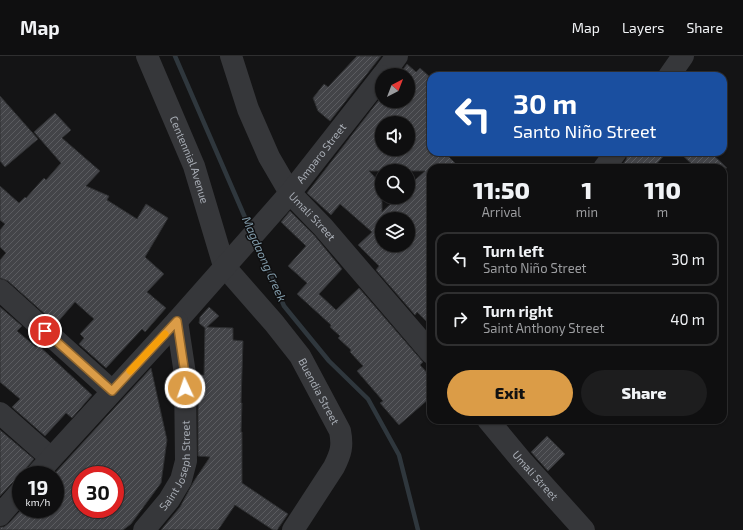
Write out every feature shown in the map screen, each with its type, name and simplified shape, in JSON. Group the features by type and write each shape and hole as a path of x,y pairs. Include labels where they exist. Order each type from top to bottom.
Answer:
{"street":[{"name":"Centennial Avenue","path":"147,56 194,166 229,261"},
{"name":"Umali Street","path":"231,56 248,109 269,157 290,193 323,227 427,348"},
{"name":"Amparo Street","path":"388,68 397,56"},
{"path":"672,72 683,56"},
{"name":"Amparo Street","path":"44,466 177,321 290,193 375,84"},
{"name":"Buendia Street","path":"229,261 300,356 340,431 343,443 340,456 334,467 293,530"},
{"path":"0,290 112,391"},
{"name":"Saint Joseph Street","path":"144,530 169,500 181,480 186,461 185,374 177,321"},
{"path":"0,413 52,458"},
{"name":"Umali Street","path":"491,424 522,461 584,530"},
{"path":"0,515 12,501"}],"building":[{"path":"357,56 381,56 330,121 318,111 313,98 324,84 328,87"},
{"path":"407,64 412,68 404,68"},
{"path":"420,68 427,74 427,156 448,156 456,164 427,164 427,322 417,312 415,315 376,270 379,266 358,245 372,232 340,204 331,215 307,193 375,105 375,108 415,108 415,71 416,72"},
{"path":"0,96 38,139 5,167 0,161"},
{"path":"55,113 71,130 62,138 100,171 86,186 109,196 107,200 137,219 146,204 168,218 145,257 164,274 147,292 166,308 145,332 142,329 106,368 79,344 84,338 80,334 94,319 75,302 56,324 8,281 0,278 0,260 6,253 0,247 0,230 5,224 0,220 0,186 19,203 25,197 26,198 44,178 46,180 61,163 34,132"},
{"path":"627,156 664,156 656,164 623,164"},
{"path":"683,156 714,156 723,164 692,164"},
{"path":"290,211 314,235 342,269 319,294 336,310 359,288 423,362 420,365 427,373 427,400 399,425 380,403 383,401 357,371 363,366 350,352 351,350 338,338 340,336 330,327 331,325 297,294 307,283 288,266 306,246 281,222"},
{"path":"0,307 22,326 17,331 36,347 38,345 92,395 72,418 66,413 45,436 12,407 20,399 0,382"},
{"path":"209,307 219,316 207,327 233,328 233,340 243,341 241,403 242,483 288,514 277,530 273,530 235,505 218,530 161,530 180,507 194,481 210,457 198,456 199,375 204,375 205,328 199,323 200,317"},
{"path":"151,368 167,440 161,483 131,524 123,530 0,530 0,527 4,527 14,518 64,518 64,466 61,466"},
{"path":"0,430 34,459 28,466 12,466 12,483 0,496"},
{"path":"547,436 565,454 548,471 531,452"}],"waterway":[{"name":"Magdaong Creek","path":"175,56 250,229"},
{"name":"Magdaong Creek","path":"256,241 284,306 329,361 368,399 399,455 418,530"}],"slow traffic":[{"path":"130,371 165,334"}],"route":[{"path":"45,331 112,391 177,321 185,374 185,388"}]}
